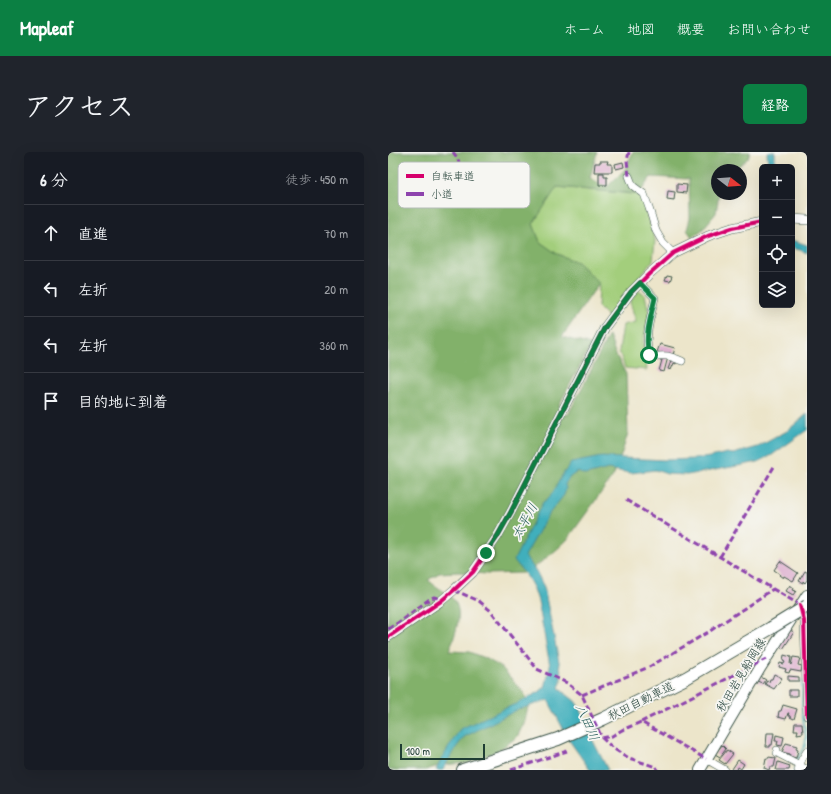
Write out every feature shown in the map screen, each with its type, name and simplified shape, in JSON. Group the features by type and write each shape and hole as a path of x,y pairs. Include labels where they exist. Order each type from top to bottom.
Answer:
{"highway":[{"name":"秋田自動車道","path":"463,770 558,739 603,720 686,678 771,628 804,605"}],"main road":[{"name":"秋田岩見船岡線","path":"700,770 761,667 804,605 807,595"}],"street":[{"path":"629,176 633,186 644,194 656,231 663,243 673,254"},
{"path":"795,219 807,220"},
{"path":"388,637 444,599 473,572 497,537 511,512 605,327 631,292 673,254 708,236 732,228 759,222"},
{"path":"640,283 655,298 648,332 647,347 649,355 653,357 662,355 682,361"},
{"path":"804,605 807,716"},
{"path":"777,750 777,754 799,767 807,769"},
{"path":"799,767 807,751"},
{"path":"706,759 725,770"}],"green space":[{"path":"388,152 597,152 590,178 607,187 625,169 633,152 750,152 748,158 741,164 711,164 711,200 718,200 716,213 702,230 692,237 687,230 690,218 689,179 651,177 639,194 557,187 533,224 540,242 557,254 577,262 599,283 562,337 591,345 559,405 561,412 568,415 609,335 615,353 626,374 628,433 613,476 567,540 532,569 523,573 439,573 428,580 450,596 456,604 458,611 457,625 449,651 469,652 487,659 502,668 524,693 528,706 525,721 517,737 499,750 468,763 441,765 426,770 388,770"},
{"path":"556,187 642,195 655,240 653,260 608,317 598,307 599,283 577,262 557,254 540,242 533,224"},
{"path":"639,290 645,295 649,313 643,344 647,370 625,368 619,351 623,325 636,322 630,302"}],"water":[{"path":"767,152 775,152 775,164 768,164"},
{"path":"795,241 807,245 807,253 795,249"},
{"path":"807,414 807,430 772,455 758,462 687,475 667,474 655,470 631,473 608,469 586,475 577,472 570,477 565,484 566,489 564,495 548,515 525,556 536,571 544,587 561,672 561,683 559,687 575,701 581,710 591,737 608,770 590,770 569,740 548,700 517,710 464,737 453,752 443,770 436,770 460,729 516,704 539,692 545,687 550,666 538,601 528,578 514,560 543,502 555,489 571,463 601,457 666,460 695,459 727,453 733,454 758,447 787,431"}],"building":[{"path":"600,161 608,161 607,164 612,164 612,172 594,172 595,163 600,163"},
{"path":"623,162 624,167 616,169 615,164"},
{"path":"599,173 604,173 604,177 607,177 607,185 599,185"},
{"path":"677,184 687,185 686,193 677,192"},
{"path":"668,191 675,192 674,200 667,199"},
{"path":"667,275 672,276 670,281 665,280"},
{"path":"660,344 675,348 673,355 657,352"},
{"path":"661,357 668,357 664,372 659,371 662,360 660,360"},
{"path":"672,359 677,360 676,364 674,363 671,370 668,369"},
{"path":"780,561 798,573 793,581 784,576 783,578 774,570"},
{"path":"805,571 807,572 807,580 805,583 803,581 803,583 799,581"},
{"path":"790,585 794,588 793,590 796,591 793,595 786,591"},
{"path":"790,630 794,632 783,649 779,646"},
{"path":"784,655 791,657 791,665 793,657 800,658 798,665 802,666 801,672 790,670 789,673 785,672 786,669 779,667 780,663 784,664 785,662 783,661"},
{"path":"774,674 782,678 774,689 765,684 767,681 769,682 770,679 772,679"},
{"path":"788,676 799,677 799,681 788,681"},
{"path":"761,677 766,680 763,684 758,682"},
{"path":"789,690 797,690 797,696 789,696"},
{"path":"783,705 797,709 794,719 788,715 789,713 788,713 786,719 778,717 779,711 781,711"},
{"path":"795,723 802,723 803,733 797,734 798,730 794,730"},
{"path":"767,733 774,733 772,745 770,745 770,747 766,747"},
{"path":"776,735 784,737 782,746 777,745 778,741 775,741"},
{"path":"786,743 797,746 796,749 798,750 796,758 789,756 790,754 782,752"},
{"path":"722,745 726,749 720,757 715,754"},
{"path":"727,750 733,754 725,764 719,760"},
{"path":"768,757 776,758 774,767 770,767 769,770 764,768 766,758 768,759"},
{"path":"738,760 744,764 741,769 738,767 737,770 732,769"},
{"path":"778,762 790,766 789,770 776,770"}],"waterway":[{"path":"797,760 805,745 806,738 802,712 802,680"}],"marked path":[{"path":"453,152 458,162"},
{"path":"629,152 627,161 629,176"},
{"path":"720,557 775,465"},
{"path":"626,500 800,605"},
{"path":"582,695 649,667 710,631 773,589"},
{"path":"454,590 479,601 491,611 537,669 567,683 582,695 602,738 614,749 629,758 656,767 658,770"},
{"path":"388,629 431,598 438,598 441,601"},
{"path":"641,722 766,659"},
{"path":"602,738 612,736 641,722 706,759"},
{"path":"511,770 567,751"}],"cycle path":[{"path":"388,637 441,601 473,572 497,537 511,512 605,327 631,292 673,253 708,236 732,228 759,223"},
{"path":"800,605 804,621 807,716"}],"route":[{"path":"486,553 511,512 605,327 631,292 640,283 655,298 648,332 647,347 649,355"}],"water label":[{"name":"太平川","path":"524,521"},
{"name":"八田川","path":"588,722"}]}
